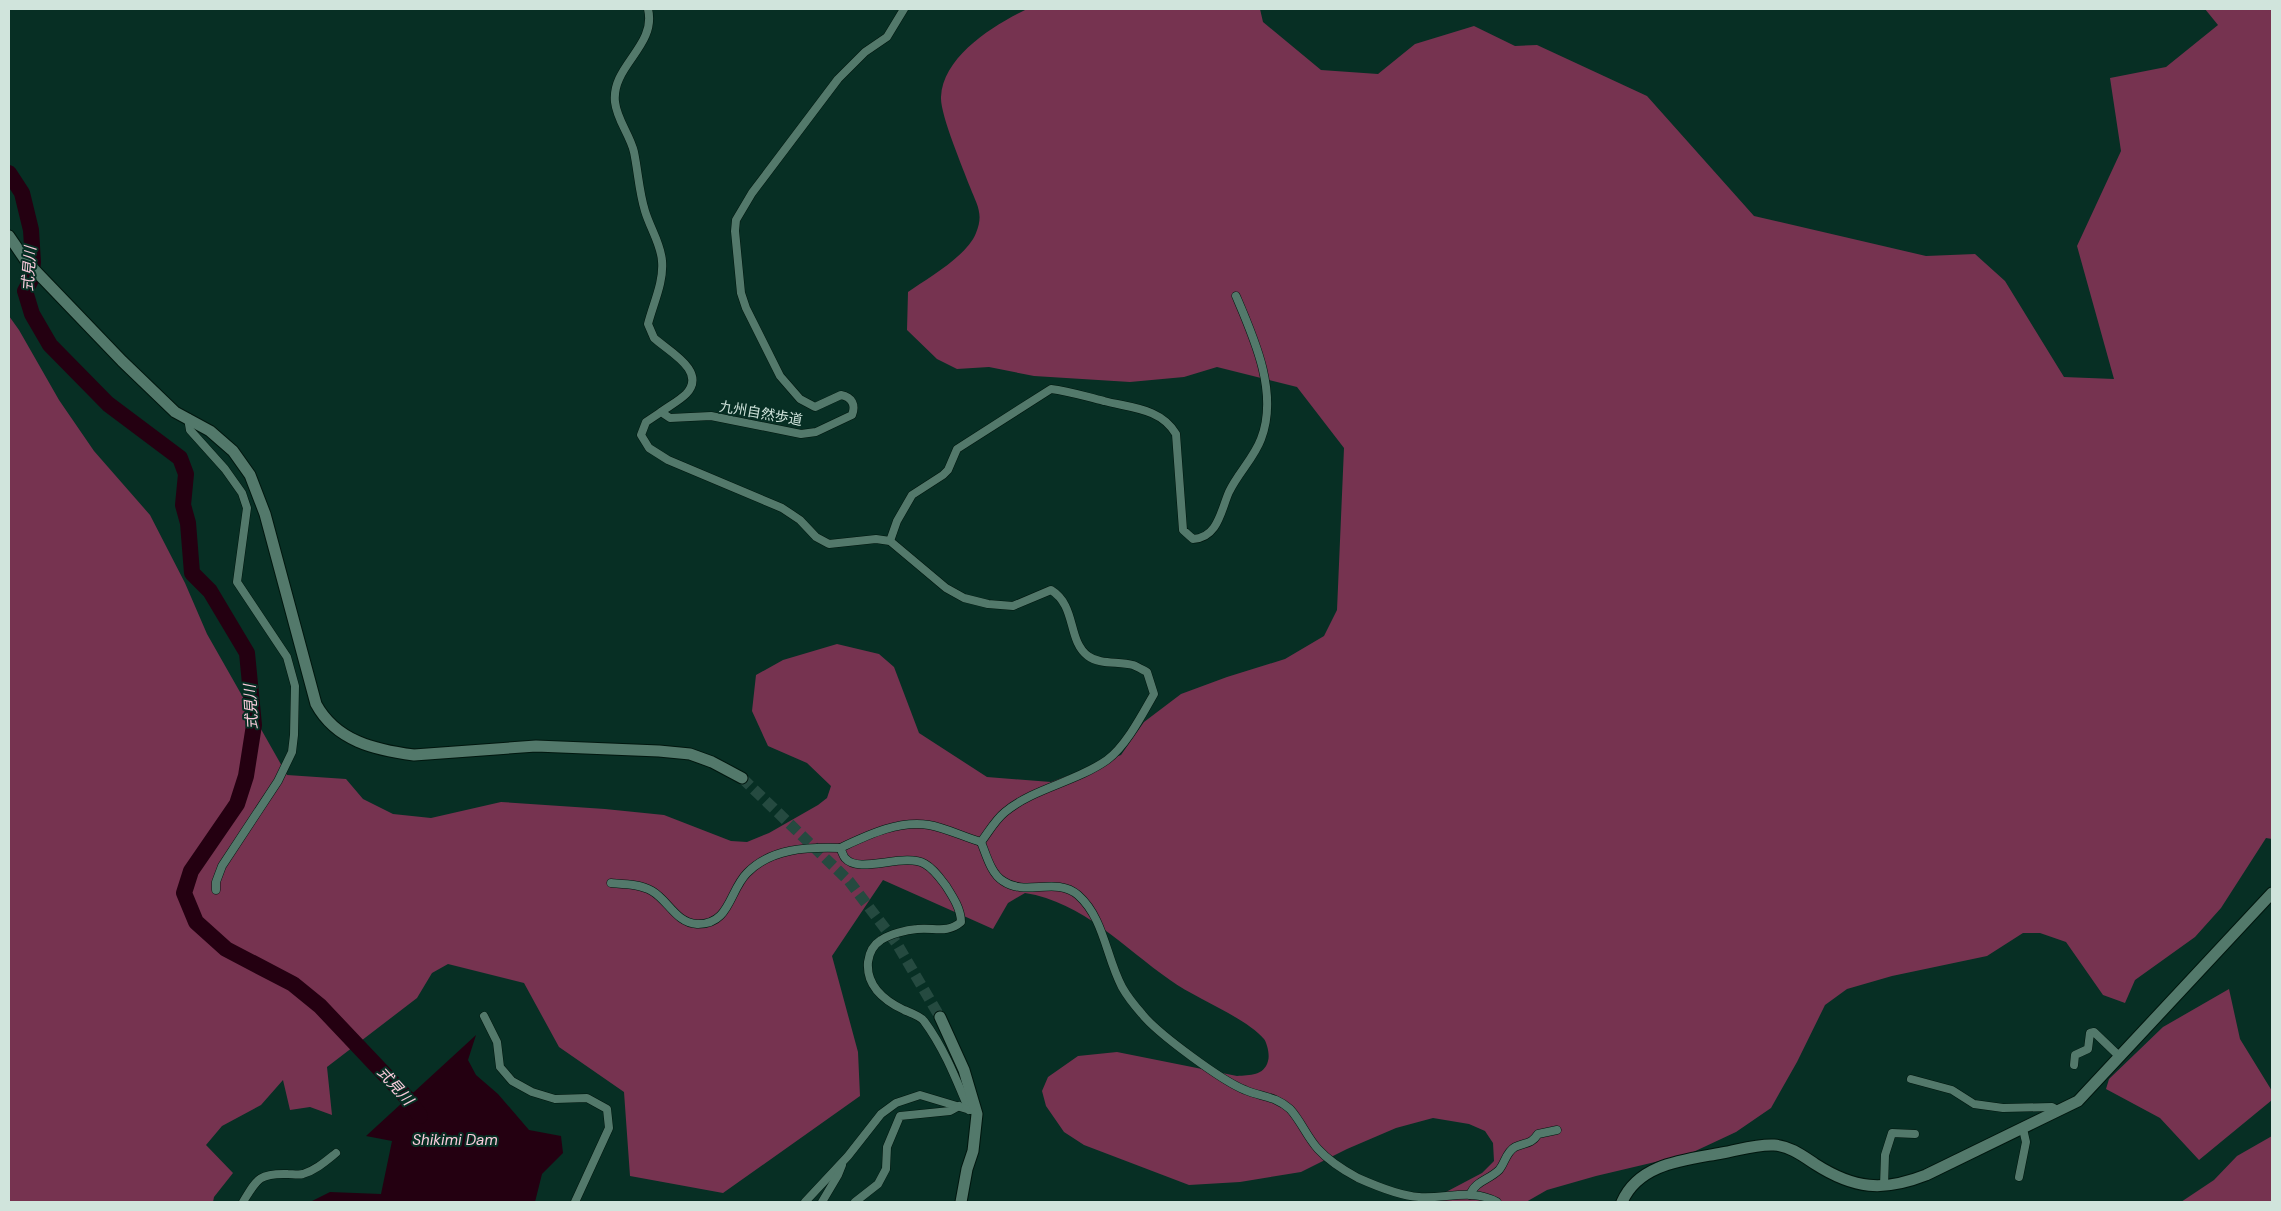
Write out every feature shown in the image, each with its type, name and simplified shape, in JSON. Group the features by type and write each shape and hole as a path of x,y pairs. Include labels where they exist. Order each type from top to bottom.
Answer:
{"street":[{"path":"648,9 650,16 646,37 619,79 615,102 634,151 645,212 662,261 661,279 648,324 650,332 654,338 690,368 692,378 691,386 686,394 646,422 642,428 640,436 649,448 668,460 782,508 800,520 816,537 829,544 876,539 890,541 946,588 964,598 988,604 1013,606 1050,590 1059,595 1068,608 1080,648 1089,657 1134,666 1147,672 1154,694 1132,731 1108,759 1070,780 1031,797 1004,813 981,842"},
{"name":"九州自然歩道","path":"661,412 670,418 711,416 801,434 816,432 852,415 853,403 846,396 841,395 815,407 800,399 780,376 764,347 741,293 735,231 736,220 752,193 838,79 865,52 888,37 904,9"},
{"path":"9,236 26,261 122,361 175,412 210,431 233,451 250,474 266,514 316,704 328,723 357,743 382,750 414,755 536,746 659,750 690,754 712,762 738,774 742,778"},
{"path":"890,541 897,521 912,495 948,470 957,449 1051,389 1130,405 1153,414 1170,424 1176,434 1183,530 1193,539 1202,539 1209,535 1218,521 1230,490 1261,442 1267,422 1263,373 1252,334 1236,296"},
{"path":"188,418 190,430 225,469 242,493 247,508 237,582 287,657 295,686 292,752 278,781 222,866 216,882 216,890"},
{"path":"611,883 641,886 653,892 678,916 698,924 715,920 727,910 734,891 747,872 766,859 790,850 816,847 840,848 872,833 903,825 930,825 981,842"},
{"path":"981,842 989,864 1001,881 1014,886 1029,888 1062,886 1077,894 1089,907 1122,986 1143,1016 1218,1075 1245,1090 1272,1097 1290,1109 1318,1150 1334,1162 1358,1178 1390,1190 1417,1197 1470,1194 1497,1202"},
{"path":"840,848 846,860 854,863 880,863 898,860 916,860 925,863 940,878 961,913 961,922 953,928 945,930 918,928 893,934 880,940 871,950 868,970 871,982 880,995 891,1004 923,1019 947,1057 973,1112"},
{"path":"1622,1202 1636,1181 1658,1167 1672,1162 1775,1145 1799,1153 1837,1178 1863,1186 1903,1184 2023,1129 2078,1101 2272,893"},
{"path":"484,1016 497,1042 500,1067 512,1081 532,1092 555,1099 587,1098 607,1110 609,1128 575,1202"},
{"path":"940,1017 964,1070 973,1112 973,1151 961,1202"},
{"path":"2074,1065 2075,1055 2088,1049 2090,1033 2094,1032 2119,1056"},
{"path":"1911,1079 1952,1090 1974,1104 2003,1108 2052,1107 2060,1111"},
{"path":"805,1202 844,1161 881,1114 896,1103 920,1095 973,1112"},
{"path":"855,1202 878,1184 886,1168 887,1146 900,1116 950,1111 958,1106"},
{"path":"2019,1177 2026,1142 2023,1129"},
{"path":"1470,1194 1473,1186 1499,1169 1515,1147 1532,1143 1538,1134 1558,1130"},
{"path":"1884,1186 1885,1155 1892,1133 1915,1134"},
{"path":"243,1202 254,1183 261,1176 271,1173 302,1174 320,1166 336,1152"},
{"path":"822,1202 838,1176 844,1161"}],"shaded area":[{"path":"1027,9 1260,9 1263,22 1321,70 1378,74 1415,44 1474,26 1515,46 1537,45 1647,96 1754,216 1926,256 1975,254 2005,281 2064,377 2114,379 2077,246 2121,151 2110,78 2166,67 2218,25 2205,9 2272,9 2272,839 2266,838 2221,908 2195,937 2135,980 2125,1003 2103,995 2066,942 2040,933 2023,933 1987,956 1892,976 1847,989 1825,1005 1797,1062 1771,1108 1736,1132 1689,1154 1596,1176 1547,1190 1526,1202 1427,1202 1482,1173 1494,1161 1493,1143 1485,1131 1469,1124 1433,1118 1396,1128 1347,1149 1301,1172 1240,1182 1189,1185 1084,1145 1064,1132 1046,1106 1042,1091 1048,1077 1078,1056 1117,1052 1237,1076 1256,1074 1266,1066 1269,1056 1264,1039 1245,1023 1170,980 1102,928 1066,906 1046,898 1025,893 1008,903 993,929 883,880 832,956 858,1052 860,1096 723,1193 630,1176 624,1092 559,1047 524,983 448,964 432,973 417,998 327,1067 332,1115 310,1107 290,1110 283,1080 261,1105 222,1126 206,1145 233,1173 214,1197 213,1202 9,1202 9,316 59,400 94,451 150,515 185,583 207,634 287,775 346,779 363,799 393,814 431,818 501,802 605,809 664,815 731,841 747,842 769,833 818,805 827,798 831,786 807,763 768,746 752,711 756,675 783,660 837,644 879,654 894,667 919,733 987,777 1051,782 1121,755 1144,722 1181,694 1285,659 1324,636 1337,610 1344,448 1297,387 1217,367 1184,377 1130,382 1034,376 989,367 957,369 937,359 907,330 908,292 946,266 964,250 976,233 979,220 977,204 944,116 941,97 944,82 960,55 972,44 1000,24"},
{"path":"2229,989 2240,1039 2272,1091 2272,1100 2199,1160 2160,1118 2106,1089 2109,1079 2163,1027"},
{"path":"2272,1136 2272,1202 2181,1202 2214,1180 2237,1156"}],"water":[{"name":"Shikimi Dam","path":"476,1035 468,1060 476,1075 498,1094 529,1130 561,1136 563,1153 542,1174 535,1202 303,1202 312,1201 330,1192 381,1194 392,1141 366,1136"}],"waterway":[{"name":"式見川","path":"9,173 22,193 31,230 33,262 31,280 25,291 32,314 50,345 108,404 180,458 186,474 183,505 188,523 192,573 210,591 247,653 254,725 246,776 237,804 191,871 184,893 196,922 226,949 293,984 320,1006 409,1100 420,1116"}],"tunnel":[{"path":"742,778 849,881 897,944 940,1017"}]}
